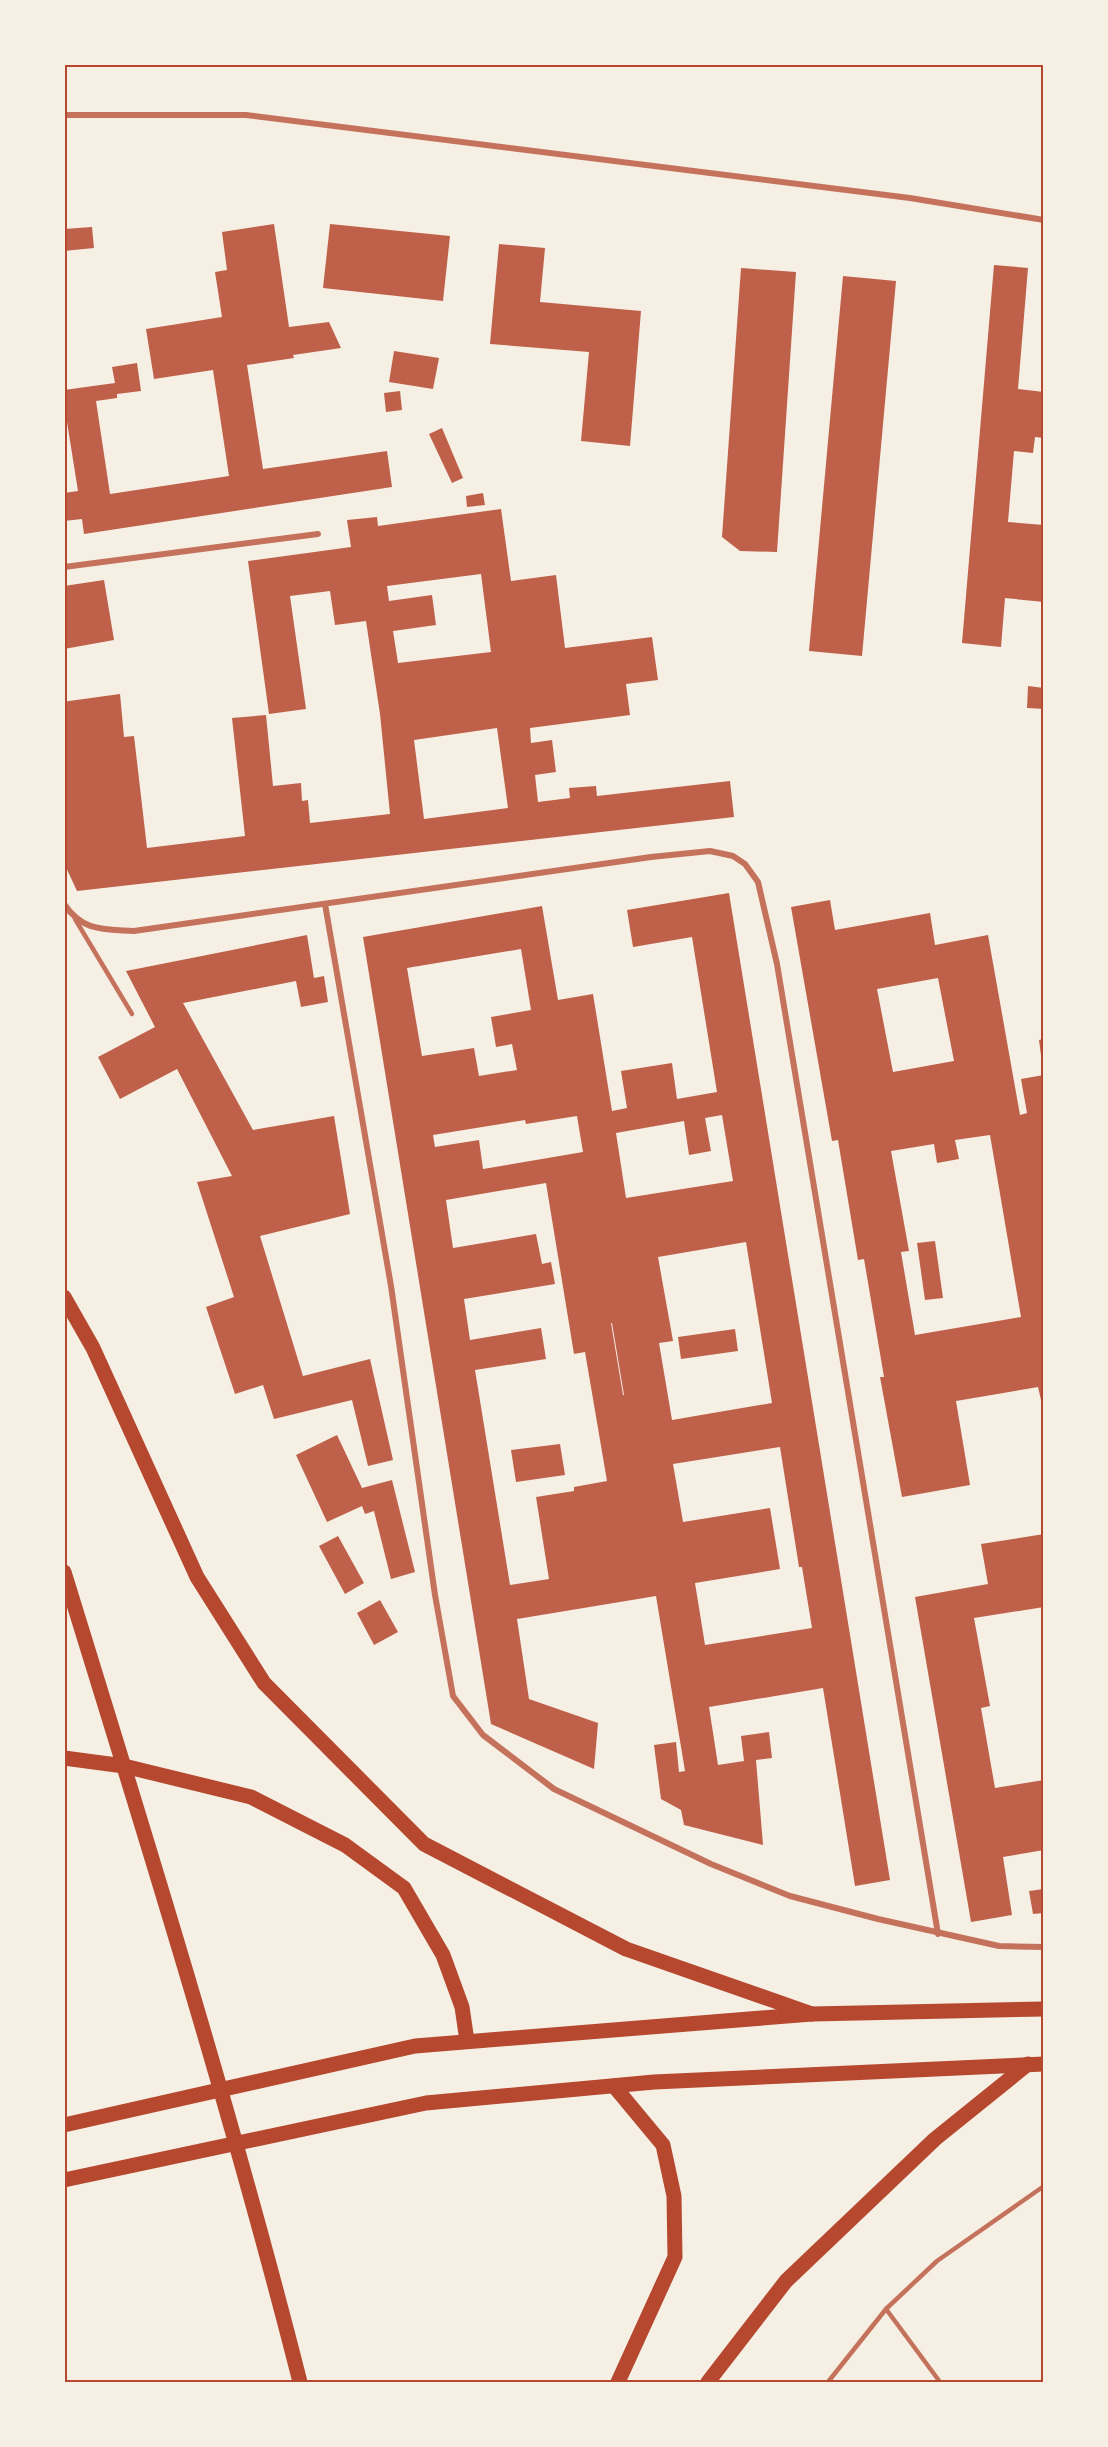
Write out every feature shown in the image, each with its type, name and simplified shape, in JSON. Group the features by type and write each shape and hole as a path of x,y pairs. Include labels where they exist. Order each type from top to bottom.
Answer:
{"main road":[{"path":"64,1297 93,1348 197,1577 264,1683 424,1844 626,1949 812,2014"},
{"path":"64,1572 184,1962 277,2290 300,2382"},
{"path":"64,1758 124,1766 251,1797 345,1845 404,1888 443,1955 462,2007 467,2041"},
{"path":"64,2125 415,2046 812,2014 1044,2009"},
{"path":"64,2180 426,2103 614,2086 1036,2064"},
{"path":"708,2382 786,2282 935,2139 1036,2064"},
{"path":"614,2086 663,2145 674,2196 675,2257 618,2382"}],"street":[{"path":"64,115 246,115 910,198 1044,220"},
{"path":"64,567 318,534"},
{"path":"64,904 75,919 99,929 134,931 651,857 710,851 733,856 745,864 758,882 777,964 938,1934"},
{"path":"325,903 391,1286 435,1595 453,1696 483,1734 554,1789 711,1864 790,1896 938,1934 999,1946 1044,1947"}],"lane":[{"path":"75,919 132,1014"},
{"path":"828,2382 886,2309 937,2261 1044,2186"},
{"path":"886,2309 940,2382"}],"building":[{"path":"274,224 289,327 329,322 341,348 247,365 263,469 387,451 392,487 84,534 82,519 64,521 64,493 78,491 67,422 64,422 64,390 115,383 112,367 137,363 141,391 117,394 117,398 96,401 110,494 229,476 213,370 154,379 146,329 222,317 215,272 227,270 222,232"},
{"path":"330,224 450,236 443,301 323,288"},
{"path":"92,227 94,248 64,251 64,229"},
{"path":"499,244 545,248 540,302 641,311 630,446 581,441 589,352 490,344"},
{"path":"994,265 1028,268 1018,389 1044,392 1044,438 1035,437 1033,453 1014,451 1008,522 1044,525 1044,602 1005,598 1001,647 962,643"},
{"path":"741,268 796,272 777,552 740,551 722,537"},
{"path":"843,276 896,281 862,656 809,651"},
{"path":"394,351 439,358 433,389 389,382"},
{"path":"400,391 402,410 386,412 384,393"},
{"path":"442,428 463,478 452,483 429,434"},
{"path":"483,493 485,505 467,507 466,496"},
{"path":"501,509 511,581 556,575 565,648 652,637 658,680 626,684 630,715 530,728 531,743 552,740 556,772 535,775 538,802 570,798 569,788 596,786 597,796 730,781 734,817 77,891 64,863 64,702 120,694 124,737 134,736 147,848 245,836 232,718 266,715 273,786 301,783 302,801 308,800 310,823 390,814 380,714 366,621 335,625 330,591 290,596 306,709 269,714 248,561 351,547 347,520 377,517 378,526","holes":["481,574 491,652 398,663 393,631 436,625 432,595 389,601 387,586","497,728 508,808 424,819 414,740"]},
{"path":"104,580 114,640 64,649 64,586"},
{"path":"1028,686 1044,688 1044,709 1027,708"},
{"path":"729,893 890,1880 855,1886 823,1688 709,1707 718,1765 744,1761 741,1736 769,1732 772,1758 756,1760 763,1845 684,1825 681,1810 661,1799 654,1745 676,1742 679,1772 685,1771 656,1596 517,1619 529,1699 598,1723 594,1769 491,1724 363,937 542,906 558,1000 593,994 612,1111 627,1108 621,1071 672,1063 677,1099 717,1092 692,937 633,947 627,910","holes":["521,949 531,1010 491,1017 496,1047 512,1044 517,1070 479,1076 474,1048 422,1056 407,968","722,1115 733,1181 626,1198 616,1133 684,1121 689,1155 711,1151 705,1118","577,1116 583,1152 483,1169 479,1140 435,1147 433,1135 525,1120 526,1124","546,1183 574,1354 585,1352 607,1481 574,1487 574,1491 536,1497 549,1579 510,1585 475,1370 546,1359 541,1328 470,1340 464,1299 555,1284 551,1262 542,1264 536,1234 453,1248 446,1200","746,1242 772,1403 672,1420 659,1343 673,1341 658,1257","611,1323 612,1323 623,1395","780,1447 799,1567 802,1567 812,1628 705,1645 695,1583 780,1569 770,1508 683,1522 673,1464"]},
{"path":"830,900 835,930 930,913 935,945 988,935 1020,1115 1027,1113 1021,1079 1044,1075 1044,1413 1038,1387 956,1401 970,1485 902,1497 880,1377 884,1377 864,1259 858,1260 838,1140 832,1141 791,907","holes":["938,978 954,1061 893,1072 877,989","990,1135 1021,1317 915,1335 901,1252 909,1251 891,1151 934,1144 937,1163 959,1159 955,1140"]},
{"path":"307,935 314,978 324,976 328,1002 301,1007 296,981 183,1003 253,1130 334,1116 350,1214 260,1236 303,1376 370,1359 393,1460 368,1466 352,1400 274,1419 263,1385 235,1394 206,1307 234,1297 197,1182 232,1176 177,1069 120,1099 98,1057 155,1027 126,971"},
{"path":"1044,1039 1044,1062 1042,1063 1039,1040"},
{"path":"935,1241 943,1298 925,1300 917,1243"},
{"path":"735,1329 738,1351 681,1359 678,1337"},
{"path":"337,1435 362,1488 392,1480 415,1572 391,1579 374,1511 365,1514 362,1506 327,1522 296,1455"},
{"path":"560,1444 565,1475 516,1482 511,1450"},
{"path":"1044,1534 1044,1607 974,1618 990,1706 981,1708 995,1788 1044,1780 1044,1850 1003,1857 1012,1915 971,1922 915,1597 988,1584 981,1544"},
{"path":"338,1536 364,1583 345,1594 319,1546"},
{"path":"380,1600 398,1632 374,1645 357,1613"},
{"path":"1044,1889 1044,1913 1033,1914 1029,1891"}]}
